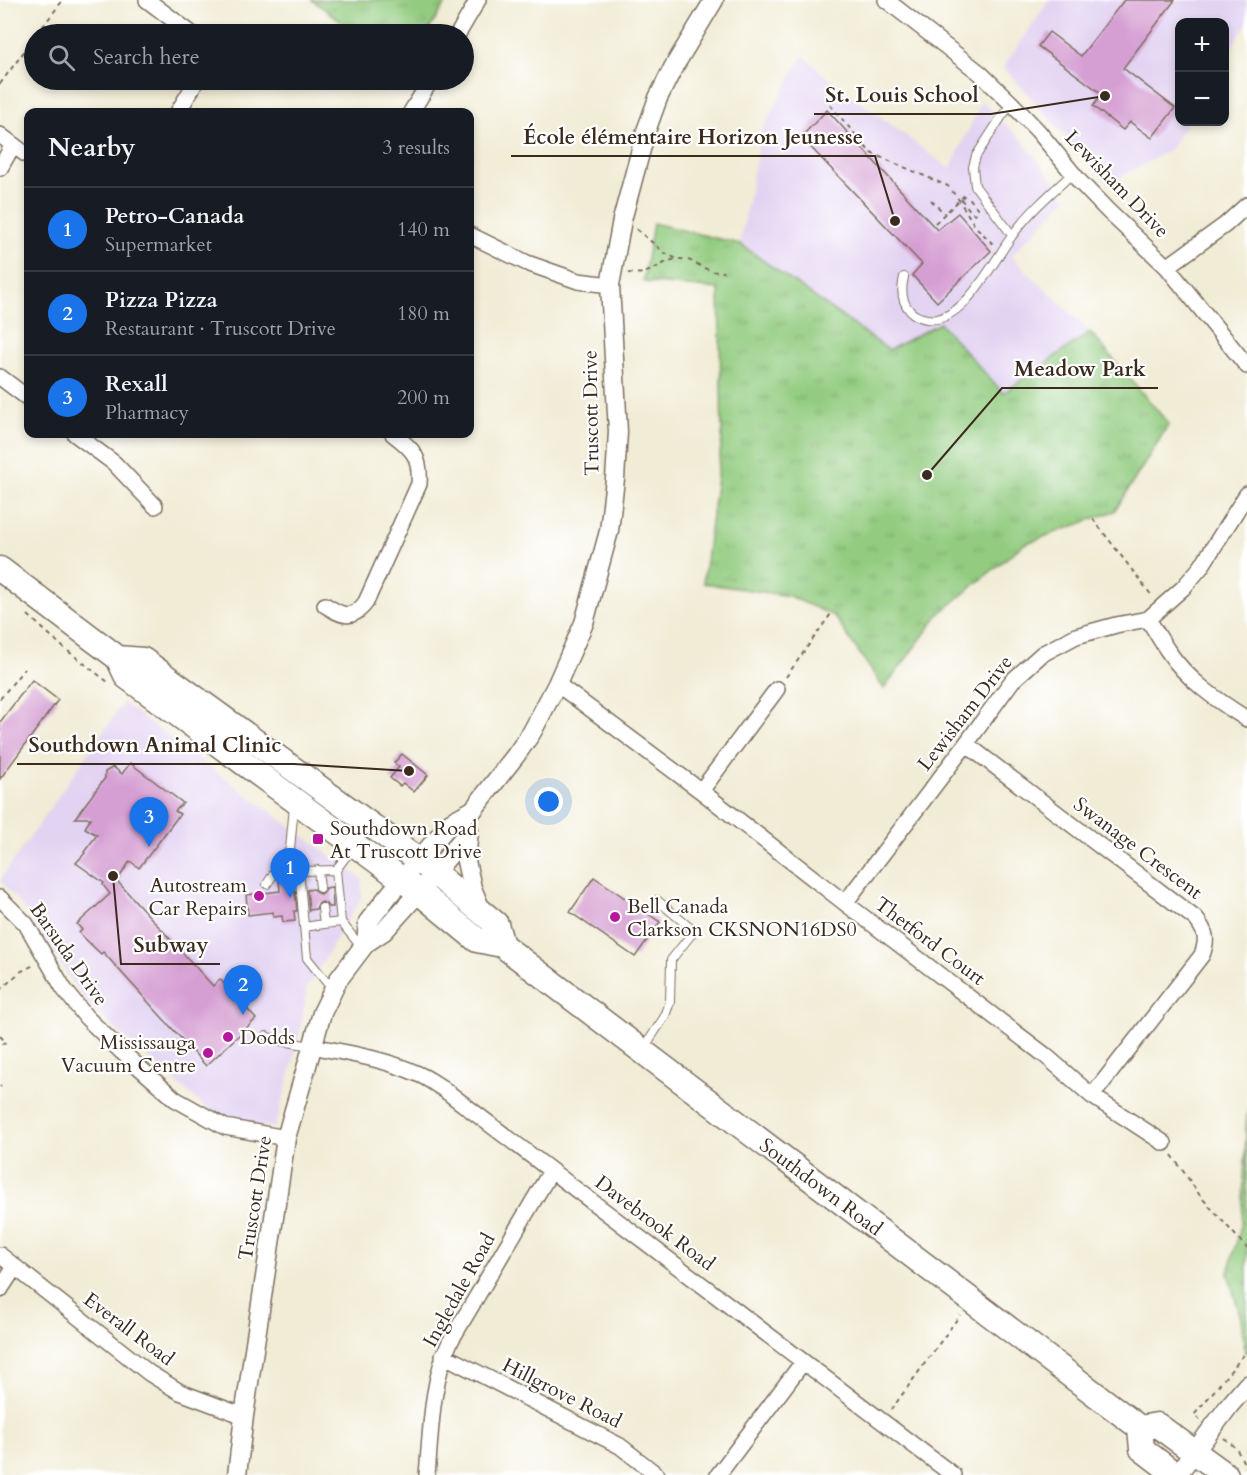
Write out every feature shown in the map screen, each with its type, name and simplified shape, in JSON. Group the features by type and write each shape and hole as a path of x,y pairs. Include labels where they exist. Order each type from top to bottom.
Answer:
{"main road":[{"name":"Southdown Road","path":"0,569 118,658 127,677 410,886 477,940 502,945 1140,1428 1157,1425 1226,1475"},
{"name":"Southdown Road","path":"118,658 142,660 427,867 496,924 502,945"},
{"path":"1140,1428 1142,1449 1176,1475"}],"street":[{"path":"147,0 179,24"},
{"path":"464,24 478,0"},
{"name":"Truscott Drive","path":"427,867 451,822 473,810 532,732 584,623 609,531 615,479 618,432 611,278 622,220 646,130 658,98 673,68 714,0"},
{"name":"Lewisham Drive","path":"886,0 980,73 1012,104 1108,211 1167,267 1247,366"},
{"path":"180,108 191,90"},
{"path":"414,108 425,90"},
{"path":"0,135 24,153"},
{"path":"0,168 13,145"},
{"path":"1167,267 1225,225 1247,205"},
{"path":"474,237 527,262 578,281 611,278"},
{"path":"0,377 24,395"},
{"path":"80,438 114,463 154,506"},
{"path":"325,605 339,614 350,615 360,610 366,602 419,484 420,470 414,453 398,438"},
{"path":"1247,494 1201,567 1183,588 1154,614 1169,653 1183,670 1222,704 1247,719"},
{"name":"Lewisham Drive","path":"844,903 1012,681 1042,654 1076,636 1154,614"},
{"name":"Thetford Court","path":"556,684 701,791 1046,1056 1092,1096 1164,1143"},
{"path":"701,791 777,689"},
{"name":"Swanage Crescent","path":"966,744 1196,919 1203,928 1207,942 1202,955 1092,1096"},
{"name":"Truscott Drive","path":"237,1475 286,1138 322,1013 338,980 364,946 384,931 410,886 427,867 469,831 473,810"},
{"path":"469,831 466,861 472,888 482,912"},
{"name":"Barsuda Drive","path":"0,898 26,924 64,989 86,1017 175,1099 225,1127 286,1138"},
{"name":"Davebrook Road","path":"312,1046 381,1061 420,1074 442,1088 953,1475"},
{"name":"Ingledale Road","path":"427,1475 434,1404 443,1355 551,1171"},
{"name":"Everall Road","path":"0,1256 149,1373 180,1392 244,1416"},
{"path":"0,1290 15,1267"},
{"name":"Hillgrove Road","path":"443,1355 620,1446 657,1475"},
{"path":"718,1475 803,1362"},
{"path":"1176,1475 1247,1385"}],"lane":[{"path":"1012,104 975,156 973,167 975,186 1012,235"},
{"path":"904,277 902,288 904,302 912,313 930,320 944,317 961,305 987,274 1012,235 1045,198 1073,173"},
{"path":"267,884 290,849 295,801"},
{"path":"290,849 299,871 307,958 333,990"},
{"path":"360,850 347,855 336,870 341,922 364,946"},
{"path":"318,870 320,888"},
{"path":"299,871 336,870"},
{"path":"641,1052 665,1016 670,1002 671,960 694,931 657,900"},
{"path":"322,908 324,924"},
{"path":"304,927 341,922"},
{"path":"266,1036 312,1046"}],"path":[{"path":"45,24 63,0"},
{"path":"0,84 24,52"},
{"path":"830,105 871,153 948,186 975,214 978,209 966,194"},
{"path":"935,223 975,186"},
{"path":"960,199 975,226 1001,253"},
{"path":"932,200 945,214"},
{"path":"622,220 643,233 665,253 677,259"},
{"path":"611,278 646,273 677,259 700,264 714,272 724,272"},
{"path":"1093,519 1146,588 1154,614"},
{"path":"22,610 64,648 111,684"},
{"path":"777,689 832,610"},
{"path":"0,699 24,669"},
{"path":"0,990 20,972 47,958"},
{"path":"0,1036 6,1042 0,1045"},
{"path":"1164,1143 1201,1197 1247,1248"},
{"path":"882,1422 971,1300"},
{"path":"1198,1418 1194,1415 1247,1351"},
{"path":"1233,1445 1247,1469"}],"shaded area":[{"path":"1046,0 1247,0 1247,23 1229,51 1229,18 1175,18 1175,126 1185,126 1171,149 1108,184 1003,68 1048,2"},
{"path":"803,55 827,77 950,169 982,101 1021,139 1067,198 1011,256 1090,332 1003,393 940,323 889,350 740,244 761,132"},
{"path":"123,703 362,879 362,897 307,988 298,1044 275,1128 228,1121 207,1109 88,1005 23,908 0,880"}],"green space":[{"path":"312,0 448,0 432,24 344,24"},
{"path":"653,223 740,244 889,350 940,323 1003,393 1090,332 1169,424 1115,511 1024,544 939,614 884,689 834,616 789,596 703,583 722,439 719,289 643,282"},
{"path":"1247,1109 1247,1353 1245,1353 1241,1318 1228,1273 1242,1222"}],"building":[{"path":"1124,0 1175,0 1123,68 1175,108 1152,138 1130,122 1123,130 1093,106 1102,94 1038,46 1049,32 1081,56"},
{"path":"827,110 937,230 958,213 991,251 937,302 912,275 922,264 801,137"},
{"path":"32,680 58,700 0,779 0,722"},
{"path":"402,754 428,775 414,792 403,783 400,786 390,778 399,767 394,763"},
{"path":"130,763 183,803 175,811 180,814 139,868 130,861 117,881 213,986 220,979 256,1019 206,1066 103,952 101,954 79,933 82,930 77,924 110,894 103,885 104,883 76,863 97,835 85,828 91,818 75,818 105,778 105,772 113,767 122,774"},
{"name":"Bell Canada Clarkson CKSNON16DS0","path":"594,877 660,922 635,957 570,912"},
{"path":"290,879 292,891 295,891 297,911 294,911 295,921 283,922 282,916 273,917 273,912 248,915 246,895 280,891 279,880"},
{"path":"332,887 333,907 328,907 322,902 316,909 309,910 307,890 314,889 321,894 326,888"}],"place":[{"name":"St. Louis School","path":"1105,96"},
{"name":"École élémentaire Horizon Jeunesse","path":"895,221"},
{"name":"Meadow Park","path":"927,475"},
{"name":"Southdown Animal Clinic","path":"409,771"},
{"name":"Southdown Road At Truscott Drive","path":"318,839"},
{"name":"Rexall","path":"149,847"},
{"name":"Subway","path":"113,876"},
{"name":"Autostream Car Repairs","path":"259,896"},
{"name":"Petro-Canada","path":"290,898"},
{"name":"Bell Canada Clarkson CKSNON16DS0","path":"615,917"},
{"name":"Pizza Pizza","path":"243,1015"},
{"name":"Dodds","path":"228,1037"},
{"name":"Mississauga Vacuum Centre","path":"208,1053"}]}
